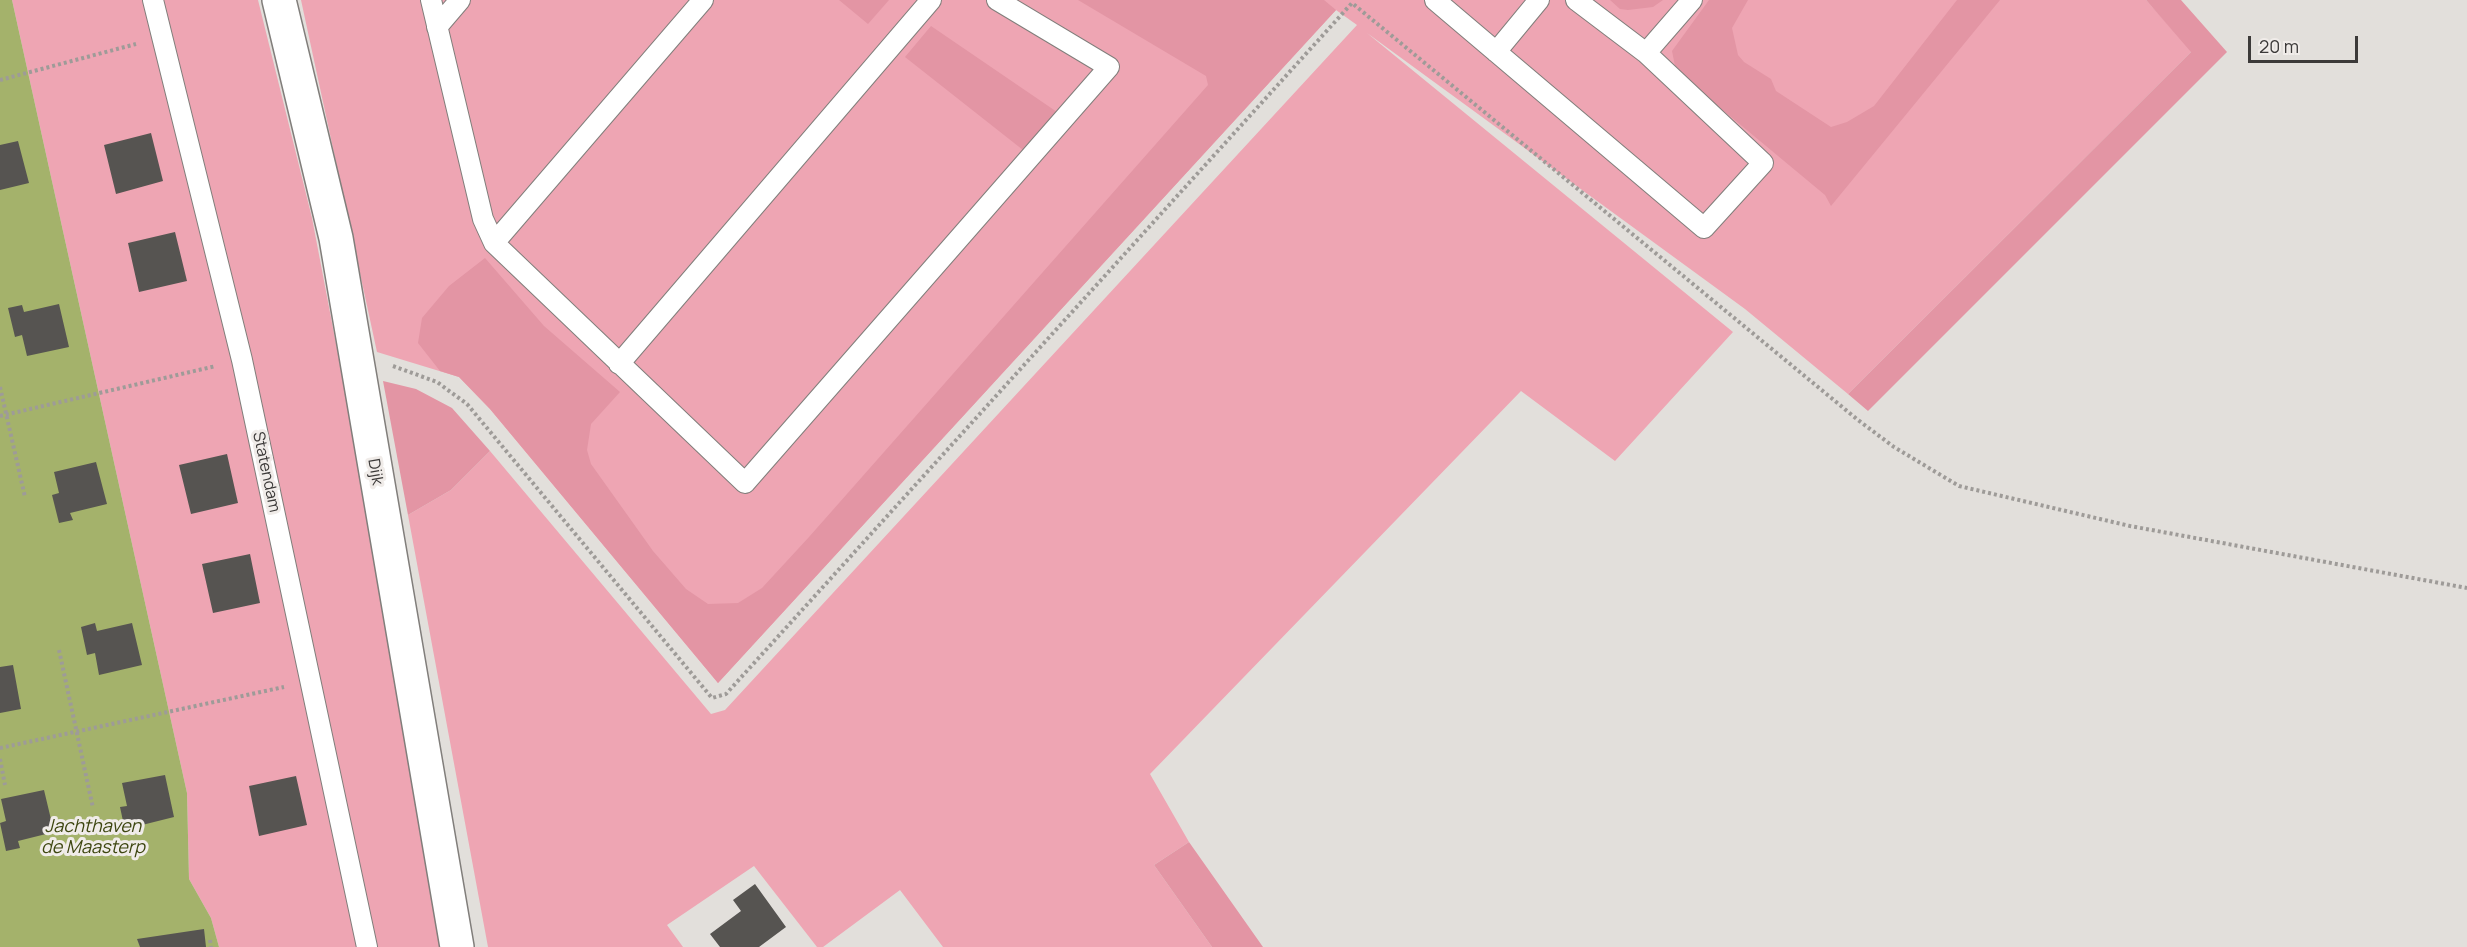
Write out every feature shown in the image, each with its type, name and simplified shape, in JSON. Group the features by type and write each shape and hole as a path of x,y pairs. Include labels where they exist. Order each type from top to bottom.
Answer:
{"street":[{"name":"Dijk","path":"279,0 336,238 457,947"}],"lane":[{"name":"Statendam","path":"153,0 242,360 367,947"},
{"path":"430,0 483,219 494,243 745,483 1109,67 997,0"},
{"path":"437,27 460,0"},
{"path":"494,243 703,0"},
{"path":"619,364 931,0"},
{"path":"1435,0 1704,228 1763,163 1646,53 1576,0"},
{"path":"1496,52 1539,0"},
{"path":"1646,53 1692,0"}],"path":[{"path":"356,364 392,366 437,382 467,404 712,698 726,694 1352,3 1858,420 1894,447 1959,486 2130,526 2467,588"},
{"path":"0,80 164,37"},
{"path":"0,416 242,360"},
{"path":"0,387 25,497"},
{"path":"59,650 93,808"},
{"path":"0,748 312,681"},
{"path":"0,759 5,785"},
{"path":"210,940 211,947"}],"shaded area":[{"path":"12,0 258,0 312,218 451,947 219,947 211,918 189,879 187,793"},
{"path":"301,0 2146,0 2192,51 1848,394 1745,309 1367,33 1733,332 1615,461 1521,391 1150,774 1189,842 1154,865 1212,947 943,947 900,890 823,947 817,947 754,866 667,925 683,947 488,947 408,515 451,490 490,451 711,714 725,710 1357,25 1336,10 718,683 490,409 459,377 377,352"},
{"path":"839,0 889,0 868,24"},
{"path":"1078,0 1324,0 1336,10 718,683 490,409 459,377 440,371 418,343 422,318 449,286 485,258 544,326 620,392 591,424 587,450 591,464 653,551 686,589 708,604 738,603 762,588 809,537 1208,85 1206,76"},
{"path":"1610,0 1663,0 1653,7 1628,10 1620,9"},
{"path":"1709,0 1748,0 1732,28 1738,55 1744,62 1771,79 1776,91 1831,127 1847,122 1874,106 1957,0 2000,0 1831,206 1825,195 1695,87 1675,66 1672,51"},
{"path":"2146,0 2181,0 2227,52 1868,411 1848,394 2191,52"},
{"path":"931,26 1057,112 1023,150 905,57"},
{"path":"383,381 416,389 452,408 490,451 451,490 408,515"},
{"path":"1189,842 1263,947 1212,947 1154,865"}],"water":[{"name":"Jachthaven de Maasterp","path":"0,0 12,0 187,793 189,879 211,918 219,947 0,947"}],"building":[{"path":"151,133 163,181 116,194 104,145"},
{"path":"18,141 29,183 0,190 0,145"},
{"path":"175,232 187,281 139,292 128,243"},
{"path":"59,304 69,347 27,356 22,335 15,337 8,308 22,305 24,312"},
{"path":"227,454 238,503 191,514 179,465"},
{"path":"96,462 107,504 70,513 73,520 59,523 52,495 59,493 54,472"},
{"path":"250,554 260,603 213,613 202,564"},
{"path":"95,623 97,631 132,623 142,665 99,675 95,653 87,655 81,627"},
{"path":"13,665 21,709 0,713 0,667"},
{"path":"165,775 174,817 138,826 139,832 126,835 120,807 127,806 122,783"},
{"path":"296,776 307,825 259,836 249,786"},
{"path":"44,790 54,832 18,841 20,848 6,851 0,823 6,821 1,799"},
{"path":"755,884 786,927 759,947 720,947 710,934 741,911 733,900"},
{"path":"204,929 206,947 140,947 137,939"}]}
